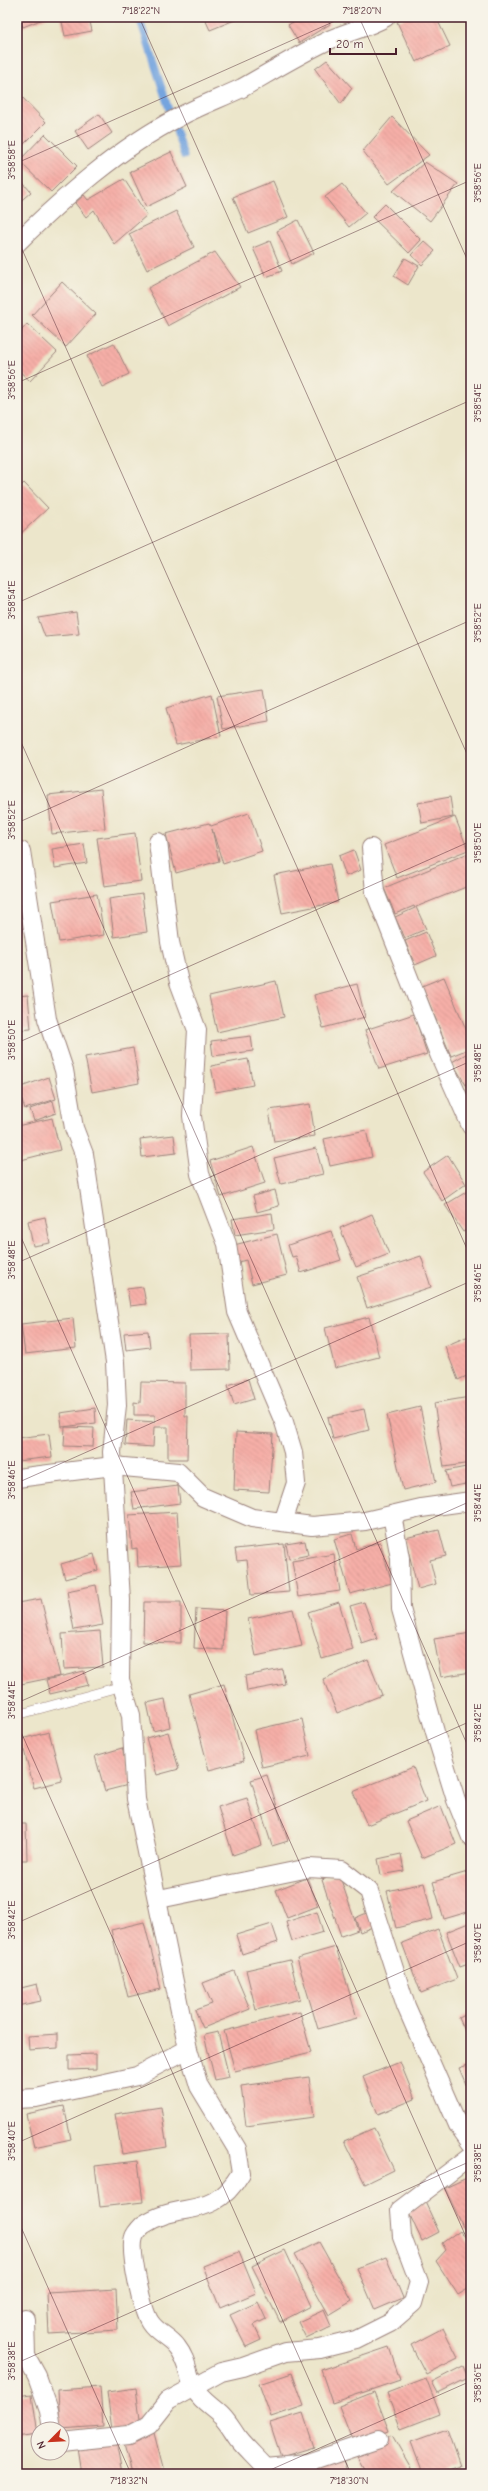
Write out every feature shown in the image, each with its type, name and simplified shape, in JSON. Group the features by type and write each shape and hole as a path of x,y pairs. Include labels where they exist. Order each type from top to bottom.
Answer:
{"street":[{"path":"17,243 40,220 119,154 179,116 240,88 327,41 373,24 386,17"},
{"path":"158,842 170,942 179,982 197,1030 192,1116 200,1174 226,1244 237,1312 284,1422 294,1452 296,1483 283,1522"},
{"path":"371,848 375,892 439,1054 471,1126"},
{"path":"21,851 47,1019 64,1070 74,1128 84,1154 115,1362 117,1404 112,1452 121,1600 120,1653 122,1686 130,1715 136,1799 188,2048 200,2086 237,2149 241,2173 231,2189 217,2201 196,2209 165,2215 142,2225 134,2236 134,2262 141,2298 149,2321 177,2346 188,2364 194,2388 204,2402 222,2416 246,2447 265,2466 307,2463 379,2439"},
{"path":"17,1478 114,1466 178,1472 203,1497 252,1518 312,1526 365,1521 421,1508 471,1501"},
{"path":"392,1515 400,1558 401,1608 435,1732 456,1800 471,1837"},
{"path":"158,1899 309,1868 342,1870 364,1887 370,1892 406,2006 458,2125 471,2143"},
{"path":"17,2099 36,2098 137,2076 188,2048"},
{"path":"70,2441 130,2435 149,2425 168,2401 221,2372 285,2352 320,2349 356,2340 390,2323 413,2303 419,2282 402,2237 400,2210 471,2156"},
{"path":"25,2319 26,2356 37,2376 49,2410 51,2421"}],"lane":[{"path":"17,1715 122,1686"}],"building":[{"path":"18,17 48,17 23,27"},
{"path":"61,17 89,17 92,31 65,36"},
{"path":"204,17 242,17 210,30"},
{"path":"301,17 326,17 330,24 299,43 288,25"},
{"path":"407,17 436,17 450,46 416,62 397,22"},
{"path":"327,60 352,88 341,104 315,69"},
{"path":"18,93 46,122 17,151 17,94"},
{"path":"99,114 112,133 88,150 75,131"},
{"path":"392,117 429,155 389,184 363,151"},
{"path":"45,134 77,166 51,192 19,161"},
{"path":"171,152 187,187 146,207 130,172"},
{"path":"425,162 458,184 430,221 393,191"},
{"path":"17,176 31,192 17,204"},
{"path":"124,179 147,215 114,244 94,210 86,217 75,203 84,195 88,200"},
{"path":"273,181 288,217 248,233 233,197"},
{"path":"342,184 366,213 349,227 325,197"},
{"path":"385,204 421,240 409,253 372,217"},
{"path":"176,211 194,247 147,270 129,234"},
{"path":"298,220 314,253 292,264 277,231"},
{"path":"270,241 282,271 266,277 253,248"},
{"path":"424,241 435,251 422,265 411,255"},
{"path":"215,252 240,287 168,326 148,288"},
{"path":"405,258 419,266 408,285 394,276"},
{"path":"62,282 96,314 66,347 32,315"},
{"path":"27,324 57,352 30,381 17,369 17,336"},
{"path":"114,343 129,374 102,387 87,356"},
{"path":"24,483 48,508 17,537 17,489"},
{"path":"76,612 79,634 45,637 38,618"},
{"path":"264,689 269,721 223,729 217,696"},
{"path":"212,694 221,736 176,745 166,708"},
{"path":"101,789 105,828 52,834 48,795"},
{"path":"450,797 453,817 422,823 418,803"},
{"path":"249,813 262,851 223,864 212,829 219,861 176,873 166,834 209,823 211,826"},
{"path":"455,817 468,850 397,878 384,845"},
{"path":"135,833 141,881 104,886 97,838"},
{"path":"84,844 87,863 55,868 52,849"},
{"path":"354,850 361,870 346,876 339,856"},
{"path":"466,854 471,865 471,885 416,907 426,929 405,938 395,917 415,908 414,906 395,914 384,888"},
{"path":"330,864 338,902 282,913 274,875"},
{"path":"97,894 104,935 59,942 52,901"},
{"path":"142,894 147,932 114,937 109,899"},
{"path":"426,932 436,956 415,965 405,941"},
{"path":"444,977 471,1041 471,1048 451,1056 422,986"},
{"path":"276,981 284,1017 217,1032 209,996"},
{"path":"357,984 365,1017 323,1028 314,995"},
{"path":"28,995 31,1029 17,1030 17,996"},
{"path":"414,1014 427,1054 379,1069 365,1030"},
{"path":"251,1036 253,1051 213,1056 211,1041"},
{"path":"133,1048 139,1083 92,1092 85,1057"},
{"path":"471,1051 471,1089 469,1090 452,1062"},
{"path":"248,1059 253,1085 216,1092 211,1066"},
{"path":"49,1077 56,1099 25,1109 18,1088"},
{"path":"53,1101 56,1113 34,1121 30,1109"},
{"path":"310,1104 315,1136 274,1142 269,1110"},
{"path":"52,1118 60,1150 17,1161 17,1126"},
{"path":"366,1130 372,1157 330,1166 324,1139"},
{"path":"174,1135 176,1153 142,1157 140,1139"},
{"path":"253,1147 265,1183 221,1197 210,1161"},
{"path":"316,1148 323,1174 281,1184 274,1158"},
{"path":"448,1155 466,1184 442,1201 423,1172"},
{"path":"471,1189 471,1227 463,1232 445,1205"},
{"path":"275,1190 279,1206 257,1212 253,1196"},
{"path":"272,1213 274,1229 235,1235 232,1219"},
{"path":"372,1214 389,1254 356,1267 340,1228"},
{"path":"45,1217 50,1243 33,1246 28,1221"},
{"path":"331,1231 341,1260 301,1273 296,1256 292,1257 288,1245"},
{"path":"277,1234 287,1275 252,1284 246,1260 238,1262 234,1245"},
{"path":"421,1256 431,1287 367,1308 357,1277"},
{"path":"143,1287 146,1304 130,1306 127,1289"},
{"path":"369,1317 379,1357 335,1368 325,1328"},
{"path":"73,1318 76,1348 25,1354 21,1324"},
{"path":"148,1331 150,1347 126,1350 124,1333"},
{"path":"229,1334 230,1369 190,1370 189,1335"},
{"path":"471,1335 471,1374 458,1380 445,1346"},
{"path":"248,1379 254,1399 234,1405 228,1385"},
{"path":"141,1382 185,1383 185,1416 188,1416 187,1459 168,1459 168,1427 154,1427 153,1447 125,1445 127,1420 155,1422 155,1415 134,1415 134,1402 140,1403"},
{"path":"470,1397 471,1463 444,1467 434,1403"},
{"path":"420,1407 436,1482 403,1490 387,1415"},
{"path":"95,1408 96,1423 62,1427 60,1413"},
{"path":"364,1409 369,1430 333,1439 328,1417"},
{"path":"65,1427 94,1428 93,1447 64,1446"},
{"path":"236,1432 273,1434 269,1492 234,1490"},
{"path":"49,1434 52,1457 17,1461 17,1438"},
{"path":"471,1466 471,1483 450,1487 446,1471"},
{"path":"178,1486 180,1503 134,1509 131,1492"},
{"path":"177,1512 181,1564 138,1567 137,1548 132,1549 129,1515"},
{"path":"439,1530 446,1556 430,1560 436,1584 418,1589 405,1538"},
{"path":"352,1534 356,1549 380,1542 392,1583 350,1594 334,1539"},
{"path":"305,1541 308,1555 289,1559 286,1544"},
{"path":"284,1544 289,1592 251,1595 247,1560 237,1561 235,1549"},
{"path":"94,1554 98,1570 65,1579 61,1564"},
{"path":"334,1554 340,1591 298,1597 292,1561"},
{"path":"96,1585 103,1625 74,1630 67,1591"},
{"path":"41,1599 60,1676 21,1684 17,1664 17,1603"},
{"path":"144,1602 181,1602 181,1643 143,1642"},
{"path":"339,1602 353,1650 322,1659 308,1612"},
{"path":"364,1602 377,1639 362,1644 350,1606"},
{"path":"196,1609 225,1611 223,1650 194,1648"},
{"path":"293,1609 302,1646 256,1656 248,1619"},
{"path":"100,1631 103,1667 64,1669 62,1634"},
{"path":"471,1633 471,1672 441,1677 434,1639"},
{"path":"368,1660 382,1695 337,1713 323,1679"},
{"path":"282,1669 285,1684 247,1691 245,1676"},
{"path":"84,1671 88,1685 50,1694 46,1680"},
{"path":"224,1684 244,1761 209,1770 189,1694"},
{"path":"165,1699 170,1727 153,1731 147,1703"},
{"path":"302,1719 310,1756 262,1767 254,1730"},
{"path":"49,1732 62,1781 34,1788 21,1739"},
{"path":"168,1732 179,1769 157,1775 146,1738"},
{"path":"122,1748 132,1784 105,1791 95,1756"},
{"path":"413,1767 426,1801 367,1825 353,1792"},
{"path":"267,1775 288,1841 272,1846 251,1780"},
{"path":"247,1798 262,1845 233,1855 218,1807"},
{"path":"441,1806 456,1844 422,1858 406,1821"},
{"path":"17,1824 26,1824 27,1860 17,1860"},
{"path":"401,1854 404,1871 381,1875 378,1859"},
{"path":"471,1871 471,1911 444,1919 433,1882"},
{"path":"339,1874 358,1930 341,1936 322,1880"},
{"path":"307,1878 318,1906 287,1918 276,1890"},
{"path":"424,1883 433,1919 396,1928 387,1891"},
{"path":"317,1912 323,1932 292,1941 286,1922"},
{"path":"369,1912 375,1926 360,1932 355,1918"},
{"path":"144,1922 161,1989 128,1997 111,1930"},
{"path":"471,1922 471,1963 460,1967 446,1932"},
{"path":"272,1924 278,1942 242,1954 236,1935"},
{"path":"438,1929 457,1979 421,1993 402,1943"},
{"path":"336,1947 357,2018 318,2029 297,1958"},
{"path":"290,1960 300,1999 256,2010 246,1970"},
{"path":"234,1971 250,2009 203,2028 195,2010 212,2004 203,1983"},
{"path":"37,1984 41,2001 17,2006 17,1989"},
{"path":"300,2012 311,2052 235,2071 224,2031"},
{"path":"471,2012 471,2044 459,2018"},
{"path":"218,2032 229,2077 215,2080 204,2035"},
{"path":"58,2034 58,2048 29,2050 28,2036"},
{"path":"96,2054 96,2069 69,2070 69,2055"},
{"path":"400,2062 415,2099 378,2114 363,2077"},
{"path":"471,2064 471,2096 459,2068"},
{"path":"309,2077 314,2117 246,2126 241,2086"},
{"path":"64,2106 71,2139 34,2147 26,2114"},
{"path":"161,2107 167,2147 122,2154 115,2114"},
{"path":"374,2128 394,2170 365,2184 344,2141"},
{"path":"138,2161 143,2202 100,2207 95,2166"},
{"path":"471,2176 471,2229 465,2231 445,2188"},
{"path":"425,2202 439,2232 422,2241 408,2211"},
{"path":"460,2230 471,2246 471,2287 458,2295 436,2261 446,2250 442,2243"},
{"path":"319,2242 352,2301 329,2315 295,2254"},
{"path":"285,2250 311,2306 280,2322 252,2266"},
{"path":"239,2252 256,2293 220,2308 203,2266"},
{"path":"386,2257 403,2298 375,2310 357,2268"},
{"path":"116,2289 118,2330 49,2334 47,2293"},
{"path":"258,2302 266,2319 254,2325 261,2340 246,2347 230,2315"},
{"path":"324,2310 331,2326 306,2338 298,2322"},
{"path":"443,2328 458,2358 426,2374 411,2345"},
{"path":"389,2347 400,2380 332,2403 321,2370"},
{"path":"463,2366 468,2378 438,2393 432,2382"},
{"path":"292,2373 304,2406 271,2417 259,2384"},
{"path":"426,2378 440,2414 401,2429 387,2393"},
{"path":"100,2387 103,2426 70,2428 70,2421 60,2421 58,2390"},
{"path":"136,2388 141,2427 112,2430 107,2392"},
{"path":"374,2392 389,2431 354,2445 339,2406"},
{"path":"32,2394 36,2421 30,2421 30,2435 17,2437 17,2396"},
{"path":"303,2413 314,2447 281,2457 270,2423"},
{"path":"447,2429 460,2466 437,2474 423,2474 411,2442"},
{"path":"154,2433 164,2472 132,2474 123,2441"},
{"path":"392,2435 411,2468 402,2474 367,2474 356,2455"},
{"path":"116,2442 122,2474 82,2474 78,2448"},
{"path":"342,2457 347,2471 338,2474 310,2474 308,2470"}],"waterway":[{"path":"139,17 184,156"}]}
